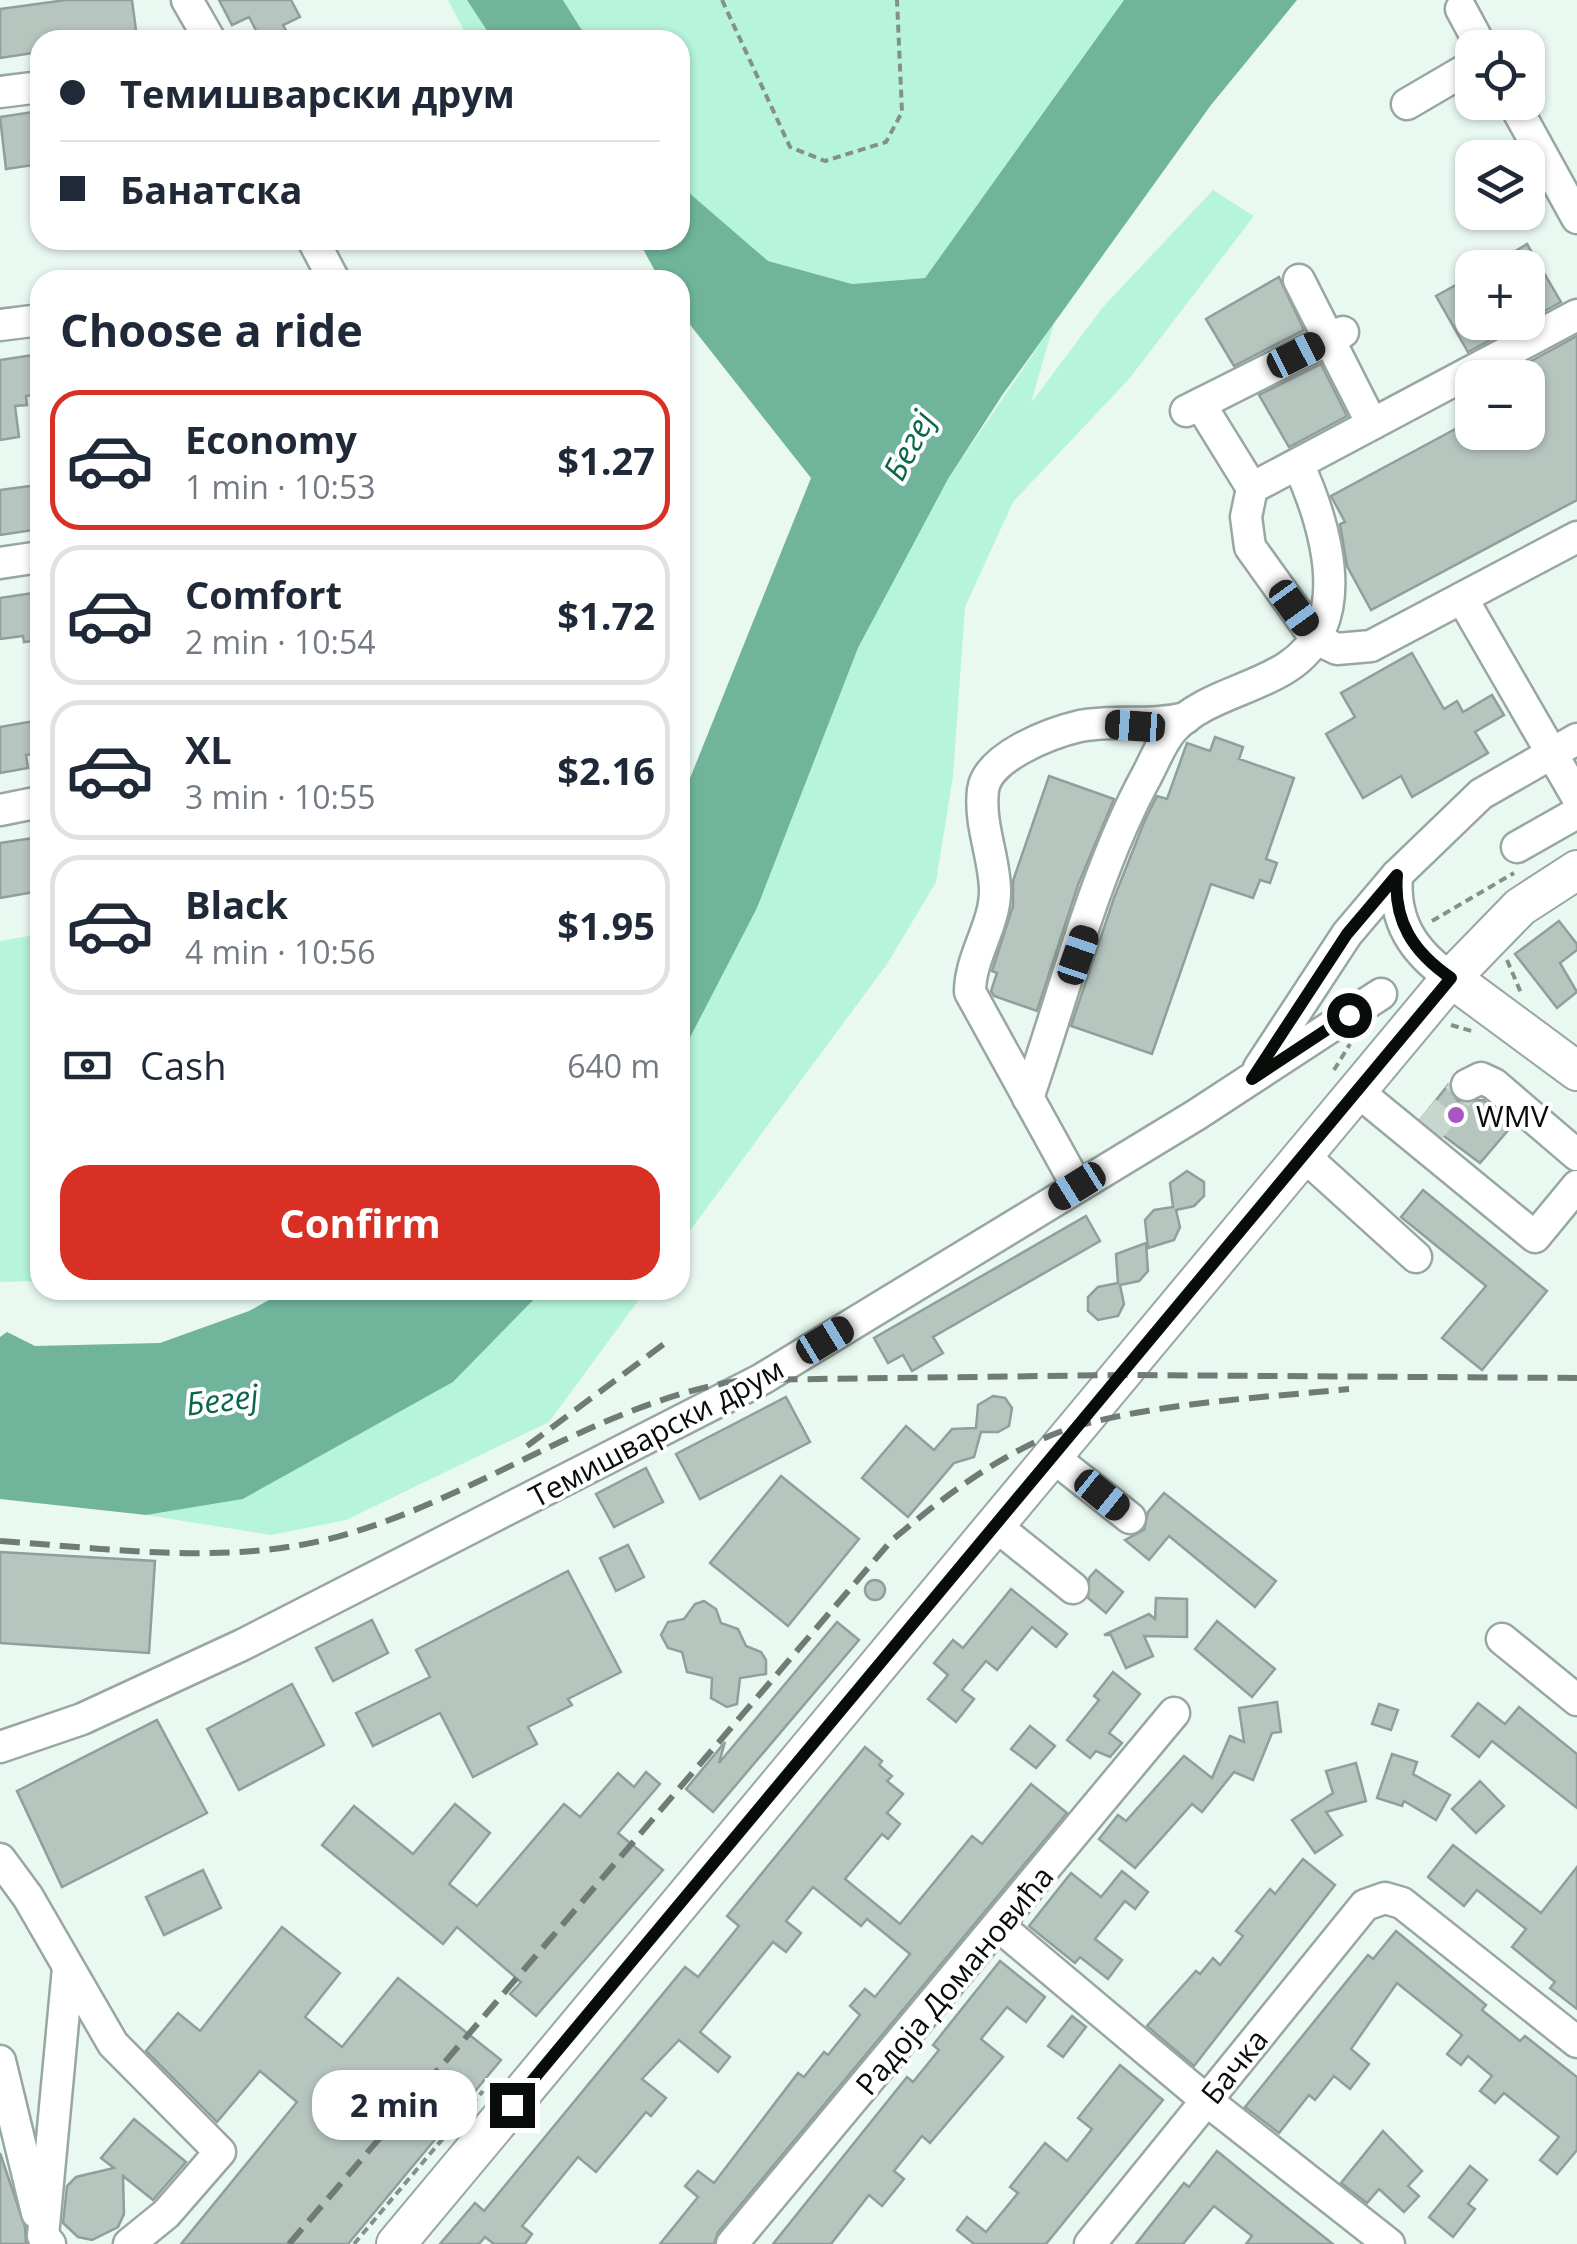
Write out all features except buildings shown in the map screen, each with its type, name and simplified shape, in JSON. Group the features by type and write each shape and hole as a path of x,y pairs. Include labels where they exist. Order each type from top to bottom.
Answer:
{"main road":[{"path":"396,2244 1451,978 1520,907 1577,870"},
{"path":"1451,978 1577,1071"}],"street":[{"path":"188,0 204,30"},
{"path":"1461,9 1472,30"},
{"path":"1407,104 1455,76"},
{"path":"0,92 30,88"},
{"path":"1523,120 1577,218"},
{"path":"1299,280 1336,336 1372,424"},
{"path":"1252,488 1577,315"},
{"path":"0,325 30,321"},
{"path":"1336,336 1193,407 1252,488 1246,517 1250,548 1316,639 1337,649 1372,646 1577,536"},
{"path":"1028,1098 1126,812 1170,732 1186,718 1290,667 1316,639 1324,622 1327,564 1322,518 1299,466"},
{"path":"1250,548 1284,571 1310,574 1327,564"},
{"path":"0,563 30,558"},
{"path":"1462,598 1564,746 1577,797"},
{"path":"1077,1186 970,992 994,905 993,865 982,823 987,774 1058,733 1081,726 1135,726 1186,718"},
{"path":"1252,1079 1347,934 1397,875 1481,794 1564,746"},
{"path":"0,810 30,804"},
{"path":"1518,848 1577,814"},
{"path":"1397,875 1395,898 1400,923 1420,952 1451,978"},
{"name":"Темишварски друм","path":"0,1746 82,1718 242,1645 762,1379 1252,1079 1382,994"},
{"path":"1467,1085 1481,1078 1494,1084 1577,1156"},
{"path":"1356,1090 1424,1137 1535,1237 1577,1186"},
{"path":"1302,1154 1416,1258"},
{"path":"1053,1457 1130,1518"},
{"path":"996,1526 1073,1588"},
{"path":"1502,1639 1577,1700"},
{"name":"Радоја Домановића","path":"732,2244 1000,1927 1174,1713"},
{"path":"0,1859 28,1897 113,2044 220,2152 166,2214 129,2244"},
{"name":"Бачка","path":"1090,2244 1365,1905 1385,1898 1402,1903 1577,2042"},
{"path":"1000,1927 1206,2100 1389,2244"},
{"path":"46,2240 68,1968"},
{"path":"0,2062 46,2240"}],"path":[{"path":"722,0 790,148 825,161 886,142 902,112 897,0"}],"shaded area":[{"path":"448,0 467,0 486,30 464,30"},
{"path":"563,0 1124,0 925,278 852,284 768,261 690,194 690,30 582,30"},
{"path":"1213,190 1254,216 1129,379 1013,502 965,607 953,776 936,882 887,964 690,1230 690,1038 757,908 858,648 948,479 1054,323 1031,403 1103,307"},
{"path":"30,936 30,1281 0,1282 0,941"},
{"path":"533,1300 639,1300 549,1422 346,1520 271,1535 146,1515 243,1499 453,1382"}],"water":[{"path":"467,0 563,0 582,30 486,30"},
{"name":"Бегеј","path":"1124,0 1297,0 1211,105 1003,394 948,479 858,648 757,908 690,1038 690,778 811,478 690,325 690,270 654,270 644,250 690,250 690,194 768,261 852,284 925,278"},
{"name":"Бегеј","path":"269,1300 533,1300 453,1382 243,1499 146,1515 0,1499 0,1337 7,1332 35,1346 160,1343"}],"tunnel":[{"path":"1428,1132 1467,1085"}],"railway":[{"path":"527,1446 668,1341"},
{"path":"0,1541 178,1553 267,1550 311,1543 404,1514 639,1408 741,1380 1123,1375 1577,1378"},
{"path":"289,2244 891,1541 912,1524 1004,1458 1081,1425 1180,1406 1349,1389"}],"place":[{"name":"WMV","path":"1456,1115"}],"route":[{"path":"512,2105 1451,978 1420,952 1400,923 1395,898 1397,875 1347,934 1252,1079 1349,1015"}]}
